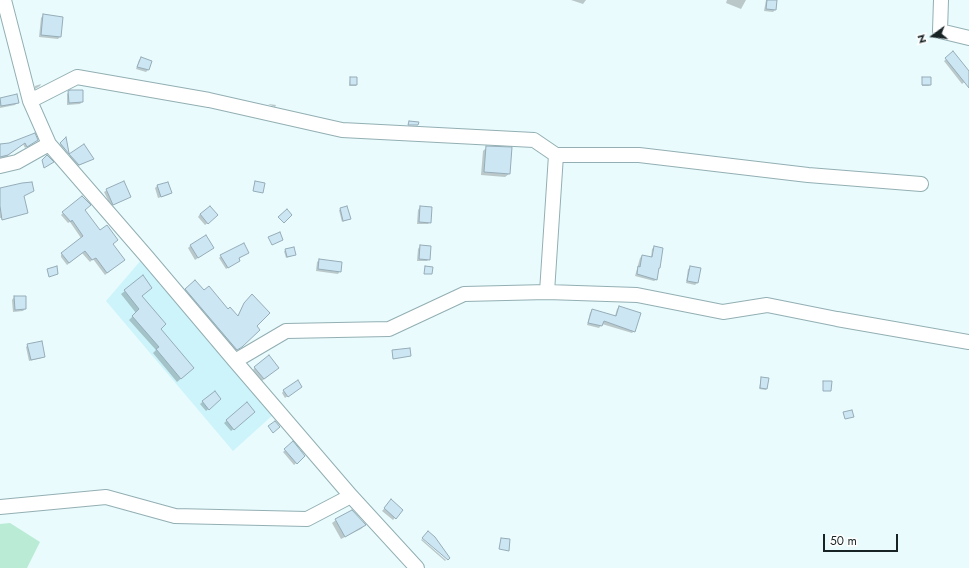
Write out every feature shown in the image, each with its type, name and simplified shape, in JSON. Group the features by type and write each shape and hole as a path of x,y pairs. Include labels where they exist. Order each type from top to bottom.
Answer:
{"street":[{"path":"4,0 30,102 49,144 351,496 417,568"},
{"path":"941,0 940,31 969,38"},
{"path":"30,102 77,77 209,100 342,130 534,140 556,155 639,154 808,175 921,184"},
{"path":"0,166 17,162 49,144"},
{"path":"547,292 556,155"},
{"path":"234,361 286,331 389,329 464,294 547,292 638,295 723,312 768,305 837,319 969,342"},
{"path":"0,507 106,497 175,516 307,519 351,496"}],"shaded area":[{"path":"142,259 274,414 233,451 106,301"}],"green space":[{"path":"10,523 40,542 27,568 0,568 0,524"}],"building":[{"path":"767,0 777,0 776,10 766,9"},
{"path":"43,14 63,17 61,37 41,35"},
{"path":"953,51 969,71 969,88 945,58"},
{"path":"141,57 152,61 149,70 137,67"},
{"path":"350,77 357,77 357,85 350,85"},
{"path":"922,77 931,77 931,85 922,85"},
{"path":"83,90 83,102 69,103 68,91"},
{"path":"17,94 19,103 1,106 0,98"},
{"path":"409,121 419,122 418,125 408,125"},
{"path":"35,133 38,140 27,147 25,143 8,155 0,157 0,144 9,143"},
{"path":"66,137 69,153 69,154 60,143"},
{"path":"84,144 94,159 79,165 69,154"},
{"path":"486,146 512,147 510,174 484,172"},
{"path":"47,155 54,162 44,168 42,160"},
{"path":"124,181 131,197 113,205 106,189"},
{"path":"255,181 265,183 263,193 253,191"},
{"path":"32,182 34,191 24,196 28,213 2,220 0,188"},
{"path":"168,182 172,193 161,197 157,185"},
{"path":"82,196 91,205 85,210 100,230 107,225 118,240 113,244 125,260 107,273 96,258 92,260 85,251 69,263 61,253 83,236 72,220 71,222 62,212"},
{"path":"210,206 218,215 208,224 200,214"},
{"path":"347,206 351,219 343,221 340,208"},
{"path":"420,206 432,207 431,223 419,222"},
{"path":"287,209 292,215 284,223 278,217"},
{"path":"280,232 283,240 272,245 268,237"},
{"path":"206,235 214,248 198,258 190,245"},
{"path":"244,243 249,253 239,258 240,261 228,268 220,255"},
{"path":"420,245 431,246 430,260 419,259"},
{"path":"654,246 663,248 657,280 637,274 642,255 652,257"},
{"path":"294,247 296,255 287,257 285,249"},
{"path":"319,259 342,262 341,272 318,269"},
{"path":"57,266 58,274 49,277 47,269"},
{"path":"425,266 433,267 432,274 424,274"},
{"path":"690,266 701,268 698,283 687,281"},
{"path":"143,275 152,288 142,296 166,324 161,329 194,368 181,379 156,349 159,347 132,316 139,309 124,290"},
{"path":"195,280 204,290 209,286 228,309 230,307 238,316 244,303 252,294 270,313 257,326 260,330 237,350 185,289"},
{"path":"14,296 26,296 26,309 15,310"},
{"path":"619,306 641,313 635,332 604,321 602,326 588,323 592,309 616,316"},
{"path":"42,341 45,357 31,360 27,344"},
{"path":"410,348 411,356 393,359 392,350"},
{"path":"269,355 279,368 264,379 254,367"},
{"path":"761,377 769,378 767,389 760,388"},
{"path":"298,380 302,387 288,397 283,390"},
{"path":"823,381 832,381 831,391 823,391"},
{"path":"215,391 221,399 209,410 202,401"},
{"path":"247,402 255,412 234,430 226,420"},
{"path":"852,410 854,417 845,419 843,412"},
{"path":"275,421 280,427 273,433 268,426"},
{"path":"293,441 305,456 297,464 284,449"},
{"path":"391,499 403,510 396,519 384,508"},
{"path":"352,510 366,525 345,537 335,519"},
{"path":"428,531 435,537 450,558 448,560 422,538"},
{"path":"501,538 510,539 509,551 499,549"}]}
